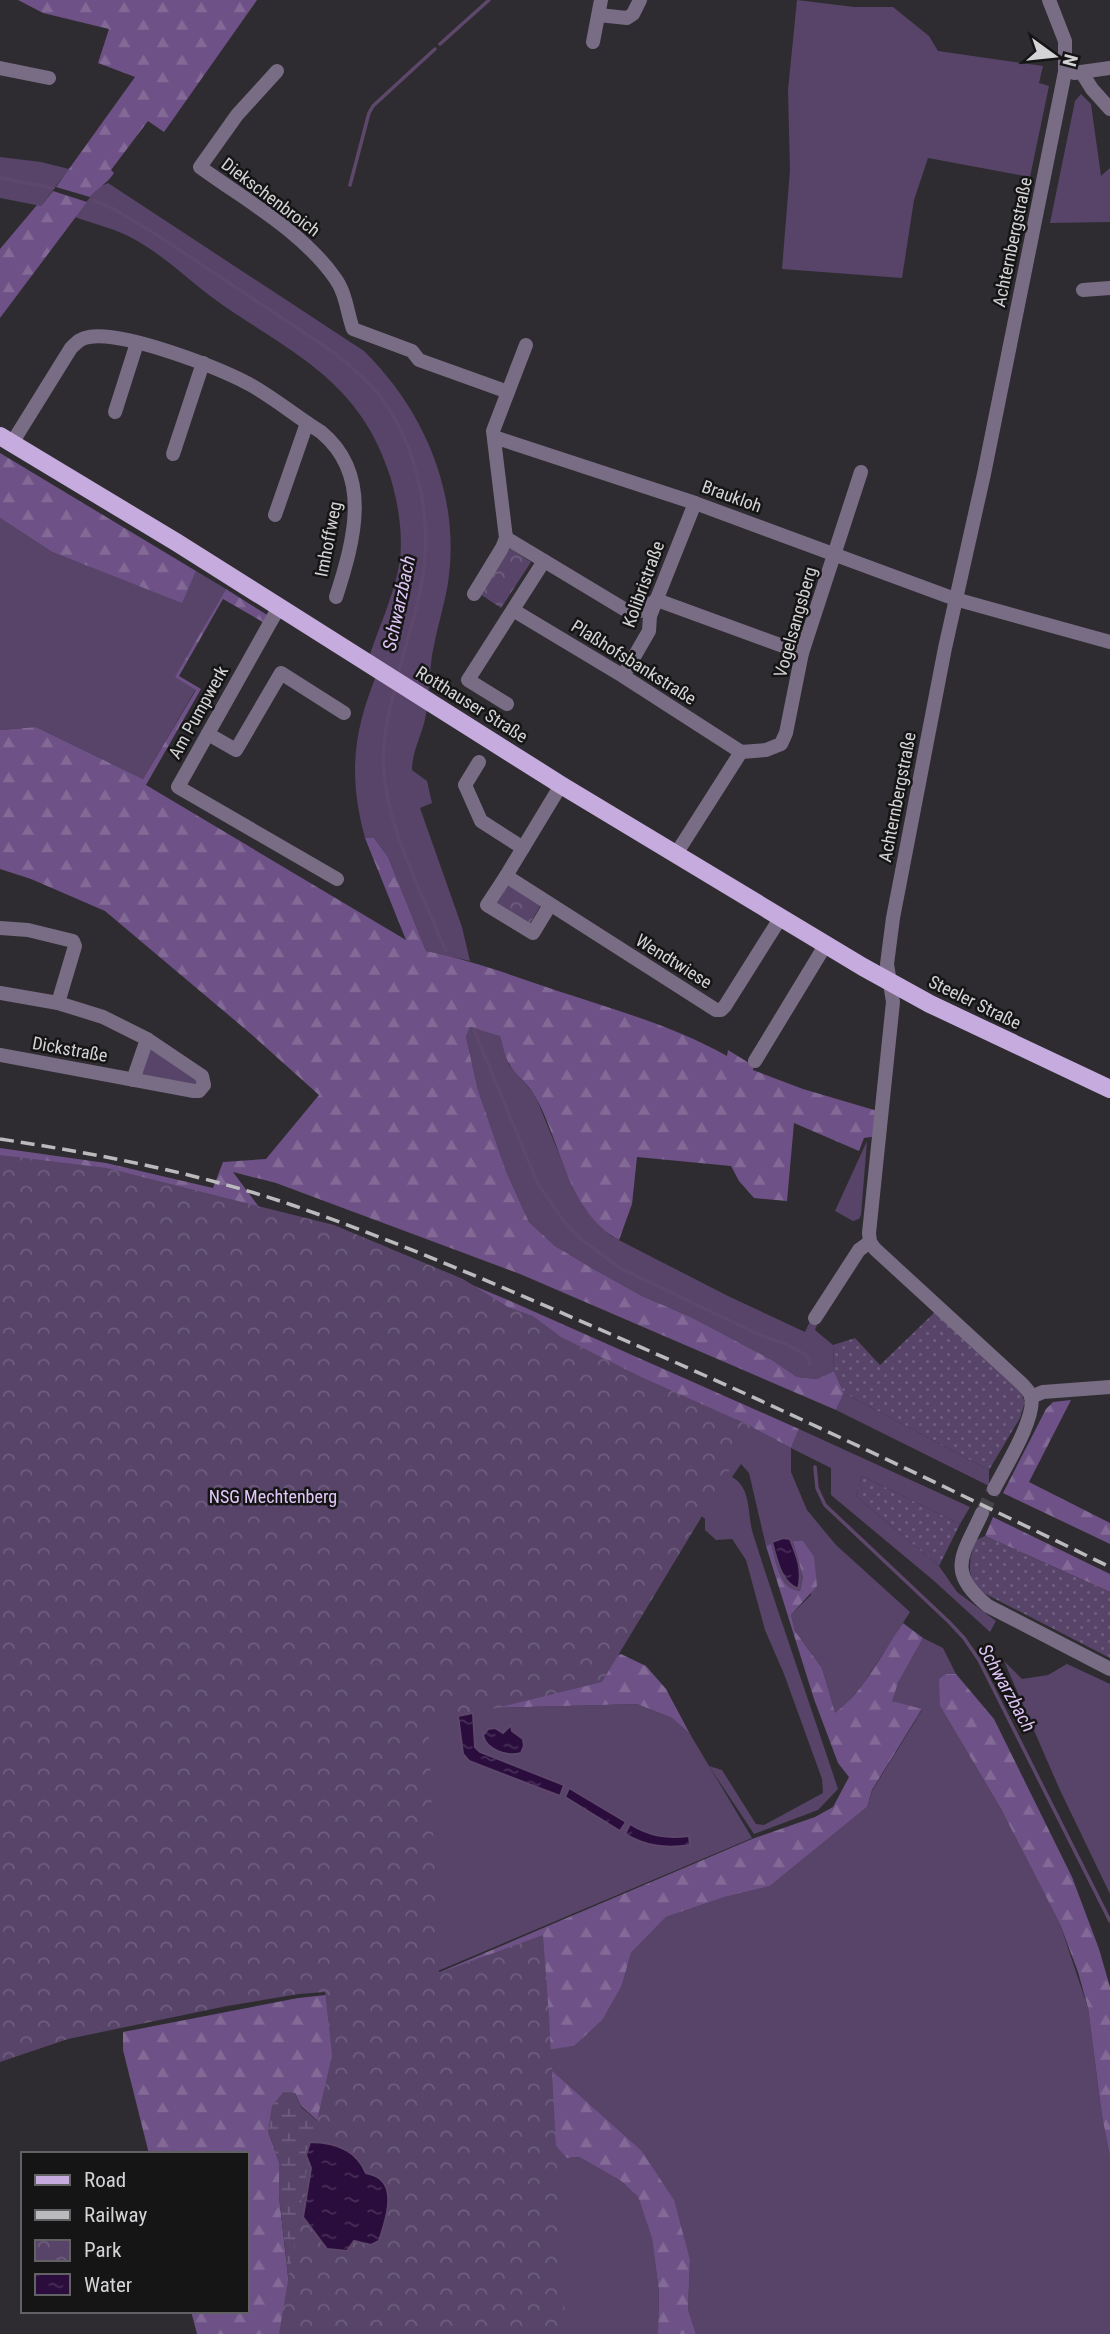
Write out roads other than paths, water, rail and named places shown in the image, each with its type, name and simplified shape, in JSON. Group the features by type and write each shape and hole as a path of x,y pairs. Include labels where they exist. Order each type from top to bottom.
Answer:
{"main road":[{"name":"Rotthauser Straße","path":"6,440 176,542 561,785 781,917"},
{"name":"Steeler Straße","path":"781,917 930,1004 1110,1089"}],"street":[{"path":"593,42 600,7 627,18 633,14 640,0"},
{"name":"Achternbergstraße","path":"870,1242 893,1002 887,964 892,918 955,599 984,474 1066,70 1065,41 1049,0"},
{"path":"0,68 49,78"},
{"path":"1066,70 1082,73 1110,68"},
{"name":"Diekschenbroich","path":"277,71 237,115 200,167 302,242 320,261 336,279 353,329 412,351 419,360 508,392"},
{"path":"1082,73 1110,109"},
{"path":"1083,290 1110,288"},
{"name":"Imhoffweg","path":"6,440 71,348 80,340 100,335 203,363 251,386 330,439 341,453 353,477 357,505 353,532 336,597"},
{"path":"115,412 137,343"},
{"path":"474,594 506,538 493,431 526,345"},
{"path":"173,454 203,363"},
{"path":"275,515 307,423"},
{"name":"Braukloh","path":"494,438 695,503 955,599 1110,642"},
{"name":"Vogelsangsberg","path":"741,752 766,750 781,744 790,718 802,653 861,472"},
{"name":"Kolibristraße","path":"623,676 649,631 650,616 695,503"},
{"path":"506,538 624,610 640,611 657,600 802,653"},
{"path":"507,704 468,680 544,561"},
{"name":"Am Pumpwerk","path":"279,607 178,787 337,879"},
{"name":"Plaßhofsbankstraße","path":"513,610 623,676 741,752"},
{"path":"208,734 236,750 281,673 344,713"},
{"path":"676,854 741,752"},
{"path":"479,762 465,785 481,821 523,848"},
{"path":"550,905 533,933 487,905 561,785"},
{"name":"Wendtwiese","path":"506,876 716,1010 725,1006 781,917"},
{"path":"0,928 28,930 73,942 75,946 58,1003"},
{"path":"755,1061 826,944"},
{"path":"0,993 58,1003 103,1017 147,1038 133,1080"},
{"name":"Dickstraße","path":"0,1055 199,1091 204,1085 202,1076 147,1038"},
{"path":"816,1318 859,1250 870,1242 1021,1382 1031,1396 1032,1404 1026,1423 994,1489"},
{"path":"1031,1396 1043,1392 1110,1387"},
{"path":"982,1513 961,1559 962,1577 970,1592 988,1606 1110,1669"}],"water":[{"path":"783,1538 790,1539 797,1558 800,1570 798,1589 783,1575 772,1542"},
{"path":"473,1713 475,1747 480,1752 564,1785 560,1796 469,1761 463,1754 458,1716"},
{"path":"511,1725 512,1731 523,1739 521,1753 510,1754 488,1745 483,1735 488,1729 495,1728 503,1733"},
{"path":"569,1788 626,1822 620,1831 565,1797"},
{"path":"630,1824 658,1836 689,1836 690,1845 672,1847 648,1844 625,1834"},
{"path":"310,2142 343,2148 356,2158 366,2173 378,2177 385,2186 388,2209 379,2241 371,2245 354,2241 347,2251 327,2249 303,2217 311,2168 306,2155"}],"waterway":[{"path":"440,44 489,0"},
{"path":"350,185 373,106 435,49"},
{"name":"Schwarzbach","path":"0,178 53,188"},
{"name":"Schwarzbach","path":"94,201 112,208 157,235 336,354 372,387 393,416 411,454 417,475 426,537 421,587 398,674"},
{"name":"Schwarzbach","path":"395,688 383,752 387,796 408,864 446,951"},
{"name":"Schwarzbach","path":"474,1030 538,1184 565,1223 582,1240 620,1268 762,1336 788,1345 804,1354 810,1365"},
{"name":"Schwarzbach","path":"815,1467 817,1488 825,1505 949,1622 979,1660 1110,1921"}],"tunnel":[{"path":"982,1513 994,1489"}],"railway":[{"path":"0,1139 111,1158 221,1183 374,1235 495,1284 740,1391 1110,1567"}],"park label":[{"name":"NSG Mechtenberg","path":"273,1496"}]}
